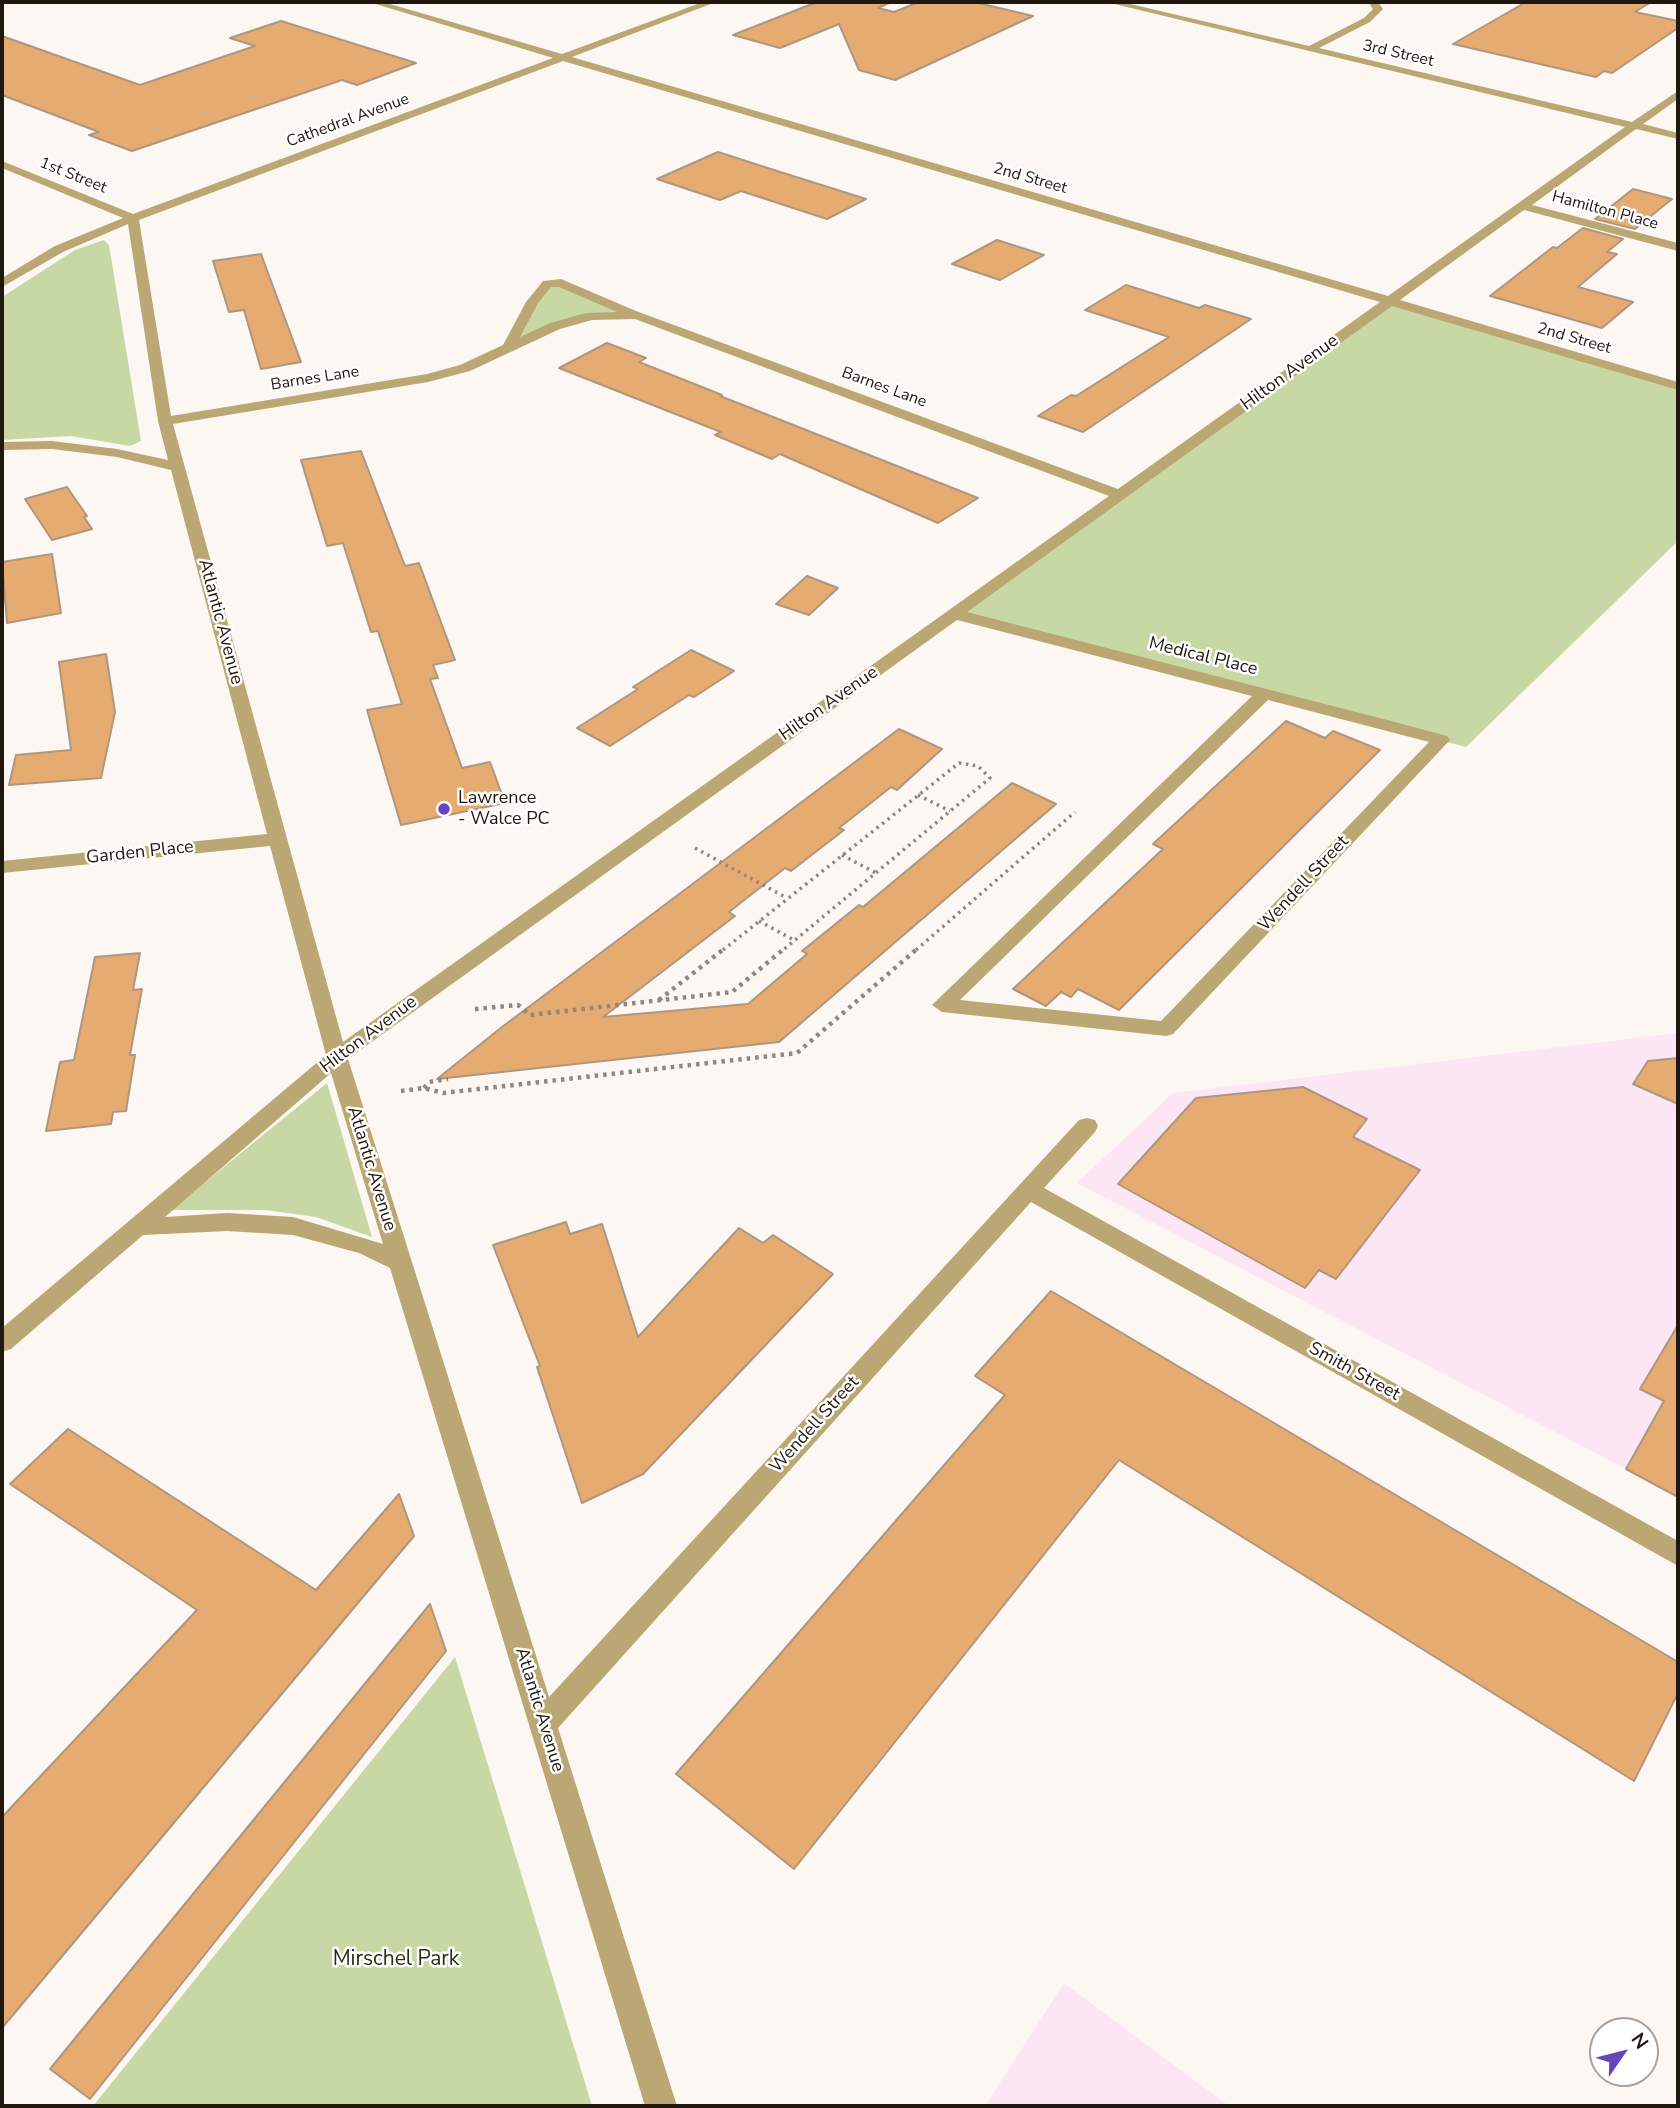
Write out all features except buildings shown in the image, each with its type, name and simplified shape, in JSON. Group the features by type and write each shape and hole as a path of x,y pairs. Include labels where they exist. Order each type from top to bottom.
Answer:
{"street":[{"name":"2nd Street","path":"374,2 1678,386"},
{"name":"Cathedral Avenue","path":"2,283 59,249 133,218 712,2"},
{"name":"3rd Street","path":"1111,2 1678,136"},
{"path":"1310,49 1367,20 1378,9 1373,2"},
{"name":"Hilton Avenue","path":"2,1342 337,1057 1678,93"},
{"name":"1st Street","path":"2,164 133,218"},
{"name":"Hamilton Place","path":"1523,206 1678,247"},
{"name":"Atlantic Avenue","path":"133,218 165,421 337,1057 661,2106"},
{"name":"Barnes Lane","path":"508,348 532,302 547,284 561,283 636,315 1121,495"},
{"name":"Barnes Lane","path":"165,421 428,378 465,368 555,326 579,319 636,315"},
{"path":"2,446 52,445 117,453 178,467"},
{"name":"Medical Place","path":"954,614 1441,740"},
{"name":"Wendell Street","path":"1264,694 942,1005 1166,1029 1441,740"},
{"name":"Garden Place","path":"2,867 278,839"},
{"name":"Wendell Street","path":"543,1724 1087,1126"},
{"name":"Smith Street","path":"1029,1190 1678,1554"},
{"path":"136,1227 227,1222 293,1226 365,1246 400,1262"}],"path":[{"path":"475,1009 518,1005 530,1015 732,992 990,778 978,766 959,763 659,1000"},
{"path":"918,795 950,811"},
{"path":"401,1091 424,1088 443,1093 797,1054 1075,813"},
{"path":"695,848 787,898"},
{"path":"842,855 876,873"},
{"path":"759,921 794,940"},
{"path":"424,1088 429,1083 448,1079"}],"shaded area":[{"path":"1678,1033 1678,1496 1077,1183 1173,1093"},
{"path":"1064,1983 1229,2106 985,2106"}],"green space":[{"path":"104,240 109,245 141,441 130,446 71,436 2,440 2,297 75,250"},
{"path":"561,283 636,315 591,316 508,348 540,290"},
{"path":"1395,303 1678,386 1678,541 1466,747 954,615"},
{"path":"327,1083 372,1237 316,1217 265,1210 171,1210"},
{"name":"Mirschel Park","path":"455,1657 592,2106 93,2106"}],"place":[{"name":"Lawrence - Walce PC","path":"444,809"}]}
